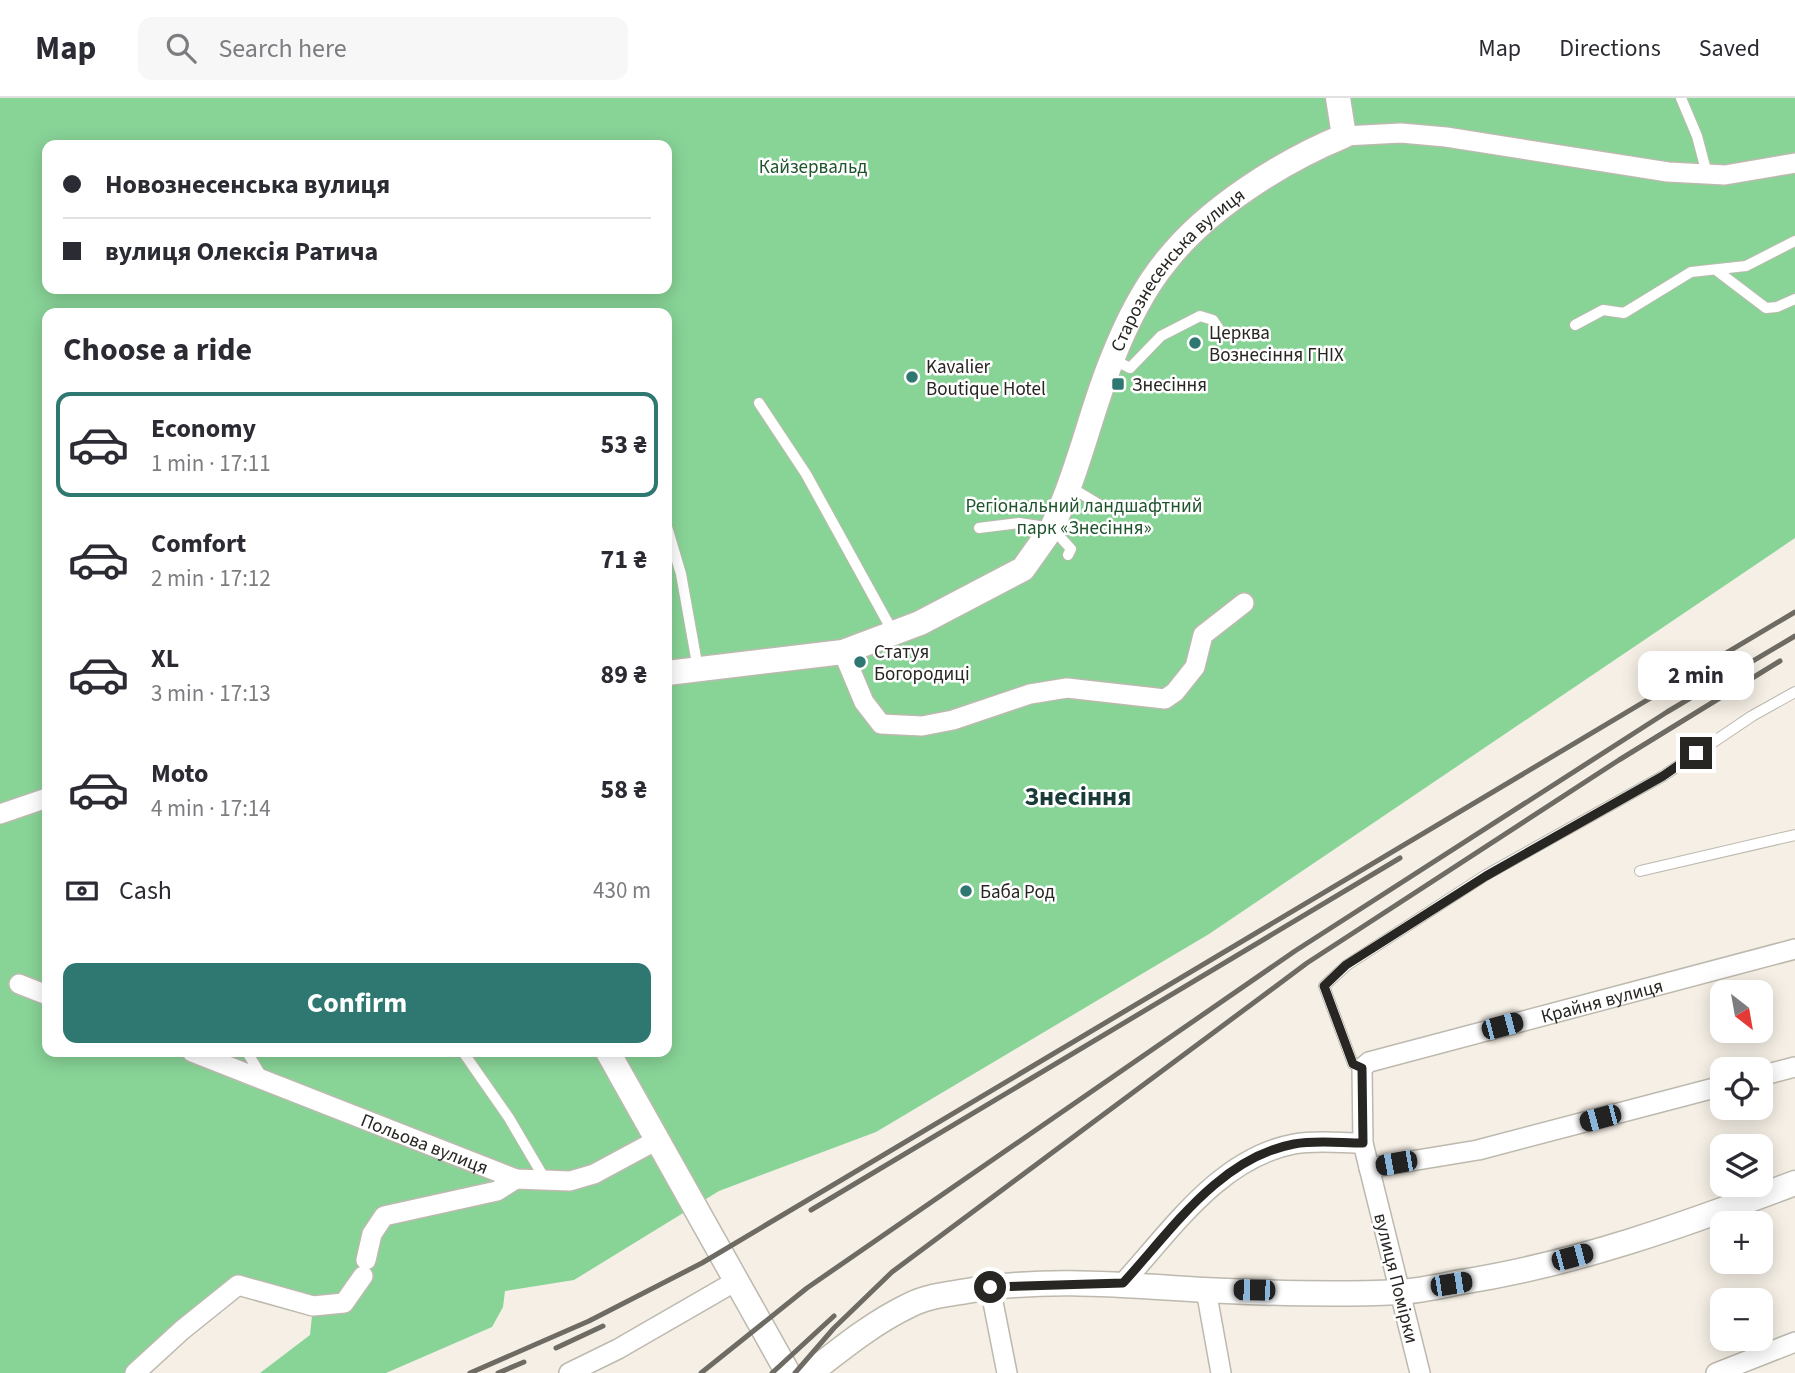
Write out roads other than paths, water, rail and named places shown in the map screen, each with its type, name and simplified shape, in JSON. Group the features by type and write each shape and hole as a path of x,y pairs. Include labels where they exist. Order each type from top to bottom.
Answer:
{"street":[{"path":"1338,98 1344,136"},
{"name":"Старознесенська вулиця","path":"672,673 843,652 894,634 967,600 1023,569 1052,528 1070,487 1112,359 1135,308 1167,259 1207,219 1308,151 1344,136 1401,133 1446,137 1668,172 1725,174 1795,163"},
{"path":"843,652 864,702 881,724 922,726 953,720 1030,694 1067,688 1165,699 1175,692 1195,667 1203,635 1244,603"},
{"path":"0,814 42,800"},
{"name":"Крайня вулиця","path":"1366,1065 1795,949"},
{"path":"19,984 42,993"},
{"name":"Польова вулиця","path":"205,1057 516,1179 570,1181 594,1174 659,1139"},
{"path":"611,1057 788,1373"},
{"name":"вулиця Помірки","path":"1366,1065 1363,1143 1420,1373"},
{"path":"1773,1073 1795,1067"},
{"path":"1369,1168 1478,1150 1710,1089"},
{"path":"1123,1283 1219,1180 1255,1157 1294,1144 1363,1143"},
{"path":"135,1373 238,1285 313,1306 344,1303 364,1268 372,1234 384,1216 497,1191 516,1179"},
{"path":"810,1373 851,1340 912,1303 990,1287 1123,1283 1206,1290 1400,1292 1501,1276 1584,1254 1706,1217 1795,1183"},
{"path":"569,1373 618,1349 736,1281"},
{"path":"990,1287 1007,1373"},
{"path":"1206,1290 1221,1373"},
{"path":"1716,1373 1795,1342"}],"lane":[{"path":"1681,98 1698,136 1707,174"},
{"path":"1575,325 1603,310 1624,313 1691,272 1746,265 1795,241"},
{"path":"1716,270 1766,308 1777,307 1795,299"},
{"path":"1112,359 1130,368 1161,336 1200,316 1213,320 1219,329"},
{"path":"759,403 806,474 894,634"},
{"path":"1070,487 1100,505"},
{"path":"979,528 1019,523 1052,528 1071,549 1068,555"},
{"path":"672,544 681,574 699,670"},
{"path":"1366,1065 1353,1064 1324,986 1346,965 1486,876 1663,776 1752,716 1795,692"},
{"path":"1640,872 1795,835"},
{"path":"250,1057 264,1080"},
{"path":"466,1057 509,1118 546,1181"}],"railway":[{"path":"470,1373 589,1321 702,1263 1795,612"},
{"path":"701,1373 807,1288 1295,951 1667,712 1795,636"},
{"path":"795,1373 834,1328 892,1272 1307,963 1619,760 1780,661"},
{"path":"811,1210 1400,858"},
{"path":"772,1373 834,1316"},
{"path":"556,1348 603,1326"},
{"path":"498,1373 524,1362"}],"place":[{"name":"Церква Вознесіння ГНІХ","path":"1195,343"},
{"name":"Kavalier Boutique Hotel","path":"912,377"},
{"name":"Знесіння","path":"1118,384"},
{"name":"Статуя Богородиці","path":"860,662"},
{"name":"Баба Род","path":"966,891"}],"district":[{"name":"Знесіння","path":"1078,796"}],"park label":[{"name":"Кайзервальд","path":"813,166"},
{"name":"Регіональний ландшафтний парк «Знесіння»","path":"1084,516"}]}
